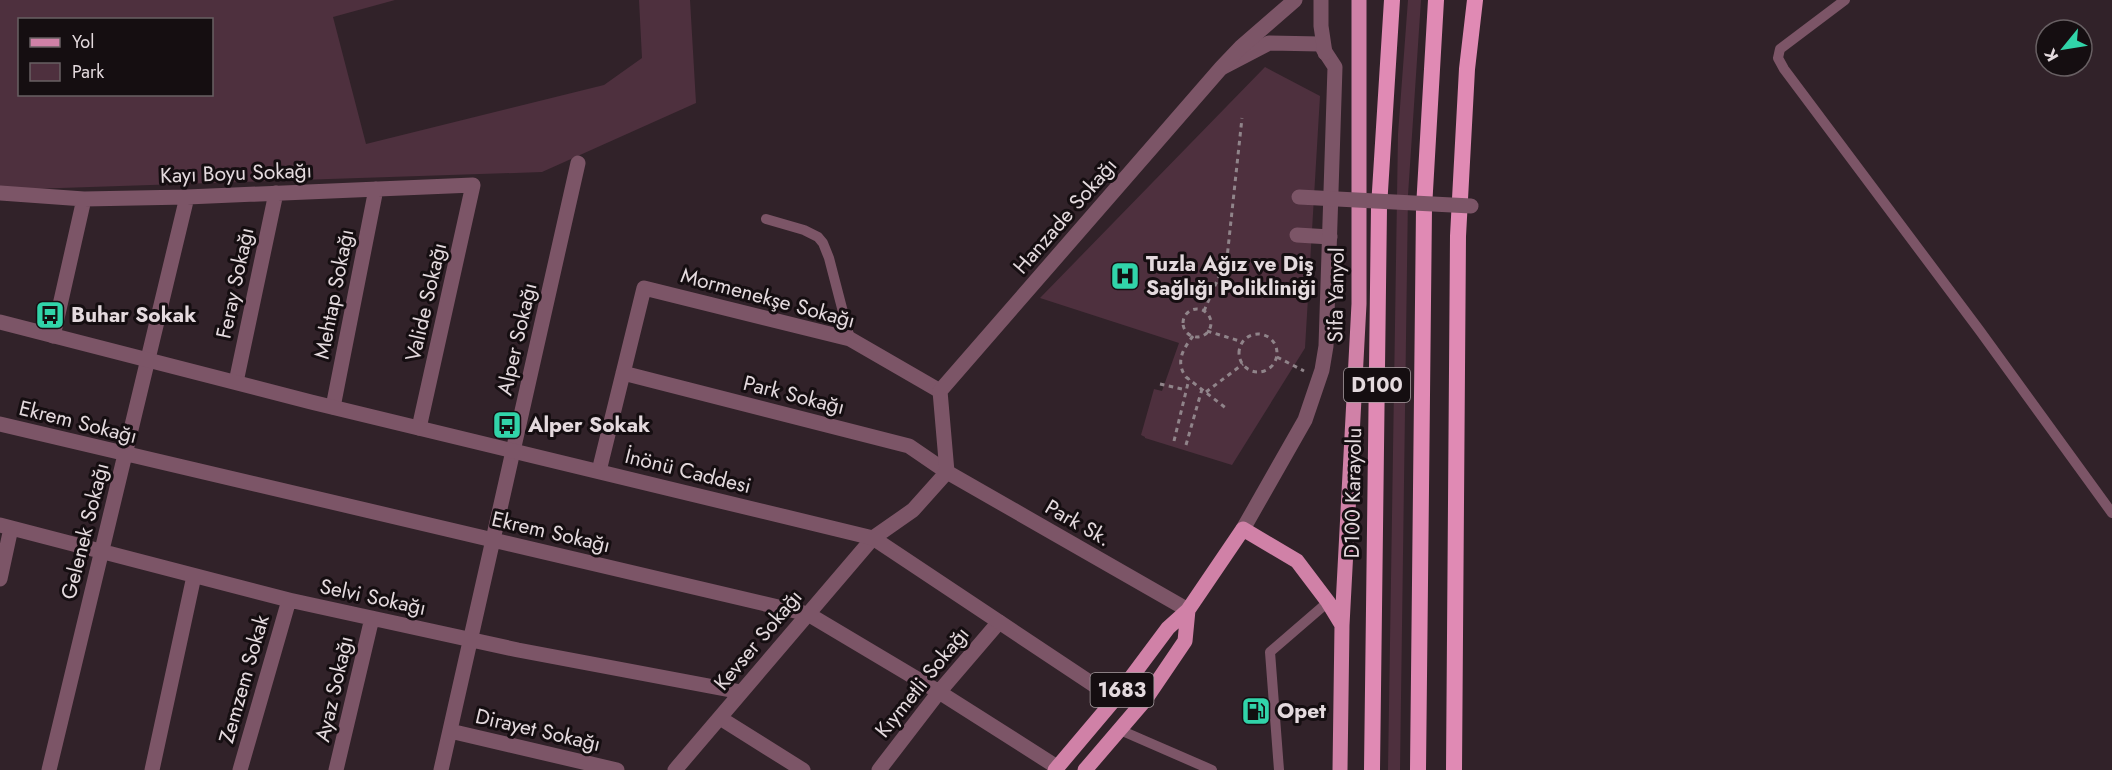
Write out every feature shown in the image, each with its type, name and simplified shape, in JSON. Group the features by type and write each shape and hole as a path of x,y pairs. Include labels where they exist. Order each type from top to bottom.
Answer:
{"highway":[{"name":"D100 Karayolu","path":"1372,770 1379,207 1392,0"},
{"name":"D100","path":"1418,770 1424,208 1436,0"},
{"path":"1454,770 1467,69 1475,0"}],"main road":[{"name":"Sifa Yanyol","path":"1340,770 1342,625 1359,303 1359,0"},
{"path":"1188,610 1243,529 1297,561 1342,625"},
{"name":"1683","path":"1056,769 1115,699 1168,628 1188,610"},
{"name":"1683","path":"1085,770 1144,700 1185,641 1188,610"}],"street":[{"name":"Hanzade Sokağı","path":"940,391 1221,68 1241,47 1295,0"},
{"path":"1321,0 1321,26 1325,52"},
{"path":"1221,68 1269,43 1320,44 1335,67 1326,346 1319,378 1305,420 1243,529"},
{"name":"Alper Sokağı","path":"441,770 578,163"},
{"name":"Kayı Boyu Sokağı","path":"0,193 84,199 473,185"},
{"name":"Valide Sokağı","path":"419,428 473,185"},
{"name":"Mehtap Sokağı","path":"333,407 376,189"},
{"name":"Feray Sokağı","path":"236,382 276,193"},
{"name":"Gelenek Sokağı","path":"49,770 187,197"},
{"path":"1299,197 1471,206"},
{"path":"53,336 84,199"},
{"path":"1297,235 1330,237"},
{"name":"Mormenekşe Sokağı","path":"623,373 644,288 850,339 940,391"},
{"name":"İnönü Caddesi","path":"0,322 333,407 873,538 1115,699"},
{"path":"599,471 623,373"},
{"name":"Park Sokağı","path":"623,373 909,446 947,472"},
{"path":"940,391 947,472"},
{"name":"Ekrem Sokağı","path":"0,424 808,614 939,692 1056,769"},
{"name":"Kevser Sokağı","path":"675,770 873,538 913,510 947,472"},
{"name":"Park Sk.","path":"947,472 1188,610"},
{"path":"0,579 5,527"},
{"name":"Selvi Sokağı","path":"5,527 289,600 741,693"},
{"path":"152,770 194,576"},
{"name":"Zemzem Sokak","path":"240,770 289,600"},
{"name":"Ayaz Sokağı","path":"336,770 372,618"},
{"name":"Kıymetli Sokağı","path":"879,770 939,692 999,622"},
{"path":"720,718 803,770"},
{"name":"Dirayet Sokağı","path":"450,731 617,770"}],"lane":[{"path":"1845,0 1780,49 1778,58 2112,513"},
{"path":"766,219 804,230 818,237 823,243 850,339"},
{"path":"1279,770 1270,651 1328,602"},
{"path":"1120,730 1212,770"}],"path":[{"path":"1204,311 1227,258 1242,118"},
{"path":"1191,310 1204,311 1208,314 1211,323 1207,332 1200,336 1193,336 1185,329 1185,316 1191,310"},
{"path":"1207,332 1243,342"},
{"path":"1255,334 1266,336 1275,344 1277,357 1271,367 1259,372 1247,368 1239,352 1243,342 1255,334"},
{"path":"1193,336 1183,349 1180,361 1181,371 1227,409"},
{"path":"1277,357 1319,378"},
{"path":"1206,392 1243,364"},
{"path":"1174,441 1189,379"},
{"path":"1160,384 1186,390"},
{"path":"1186,446 1202,389"}],"green space":[{"path":"0,0 395,0 333,17 366,144 604,85 642,58 639,0 690,0 696,103 542,172 0,190"},
{"path":"1408,0 1421,0 1408,195 1400,770 1388,770 1398,134"},
{"path":"1265,67 1320,96 1305,348 1232,465 1141,435 1154,389 1162,391 1179,343 1040,298"}],"place":[{"name":"Tuzla Ağız ve Diş Sağlığı Polikliniği","path":"1125,276"},
{"name":"Buhar Sokak","path":"50,315"},
{"name":"Alper Sokak","path":"507,425"},
{"name":"Opet","path":"1256,711"}]}
